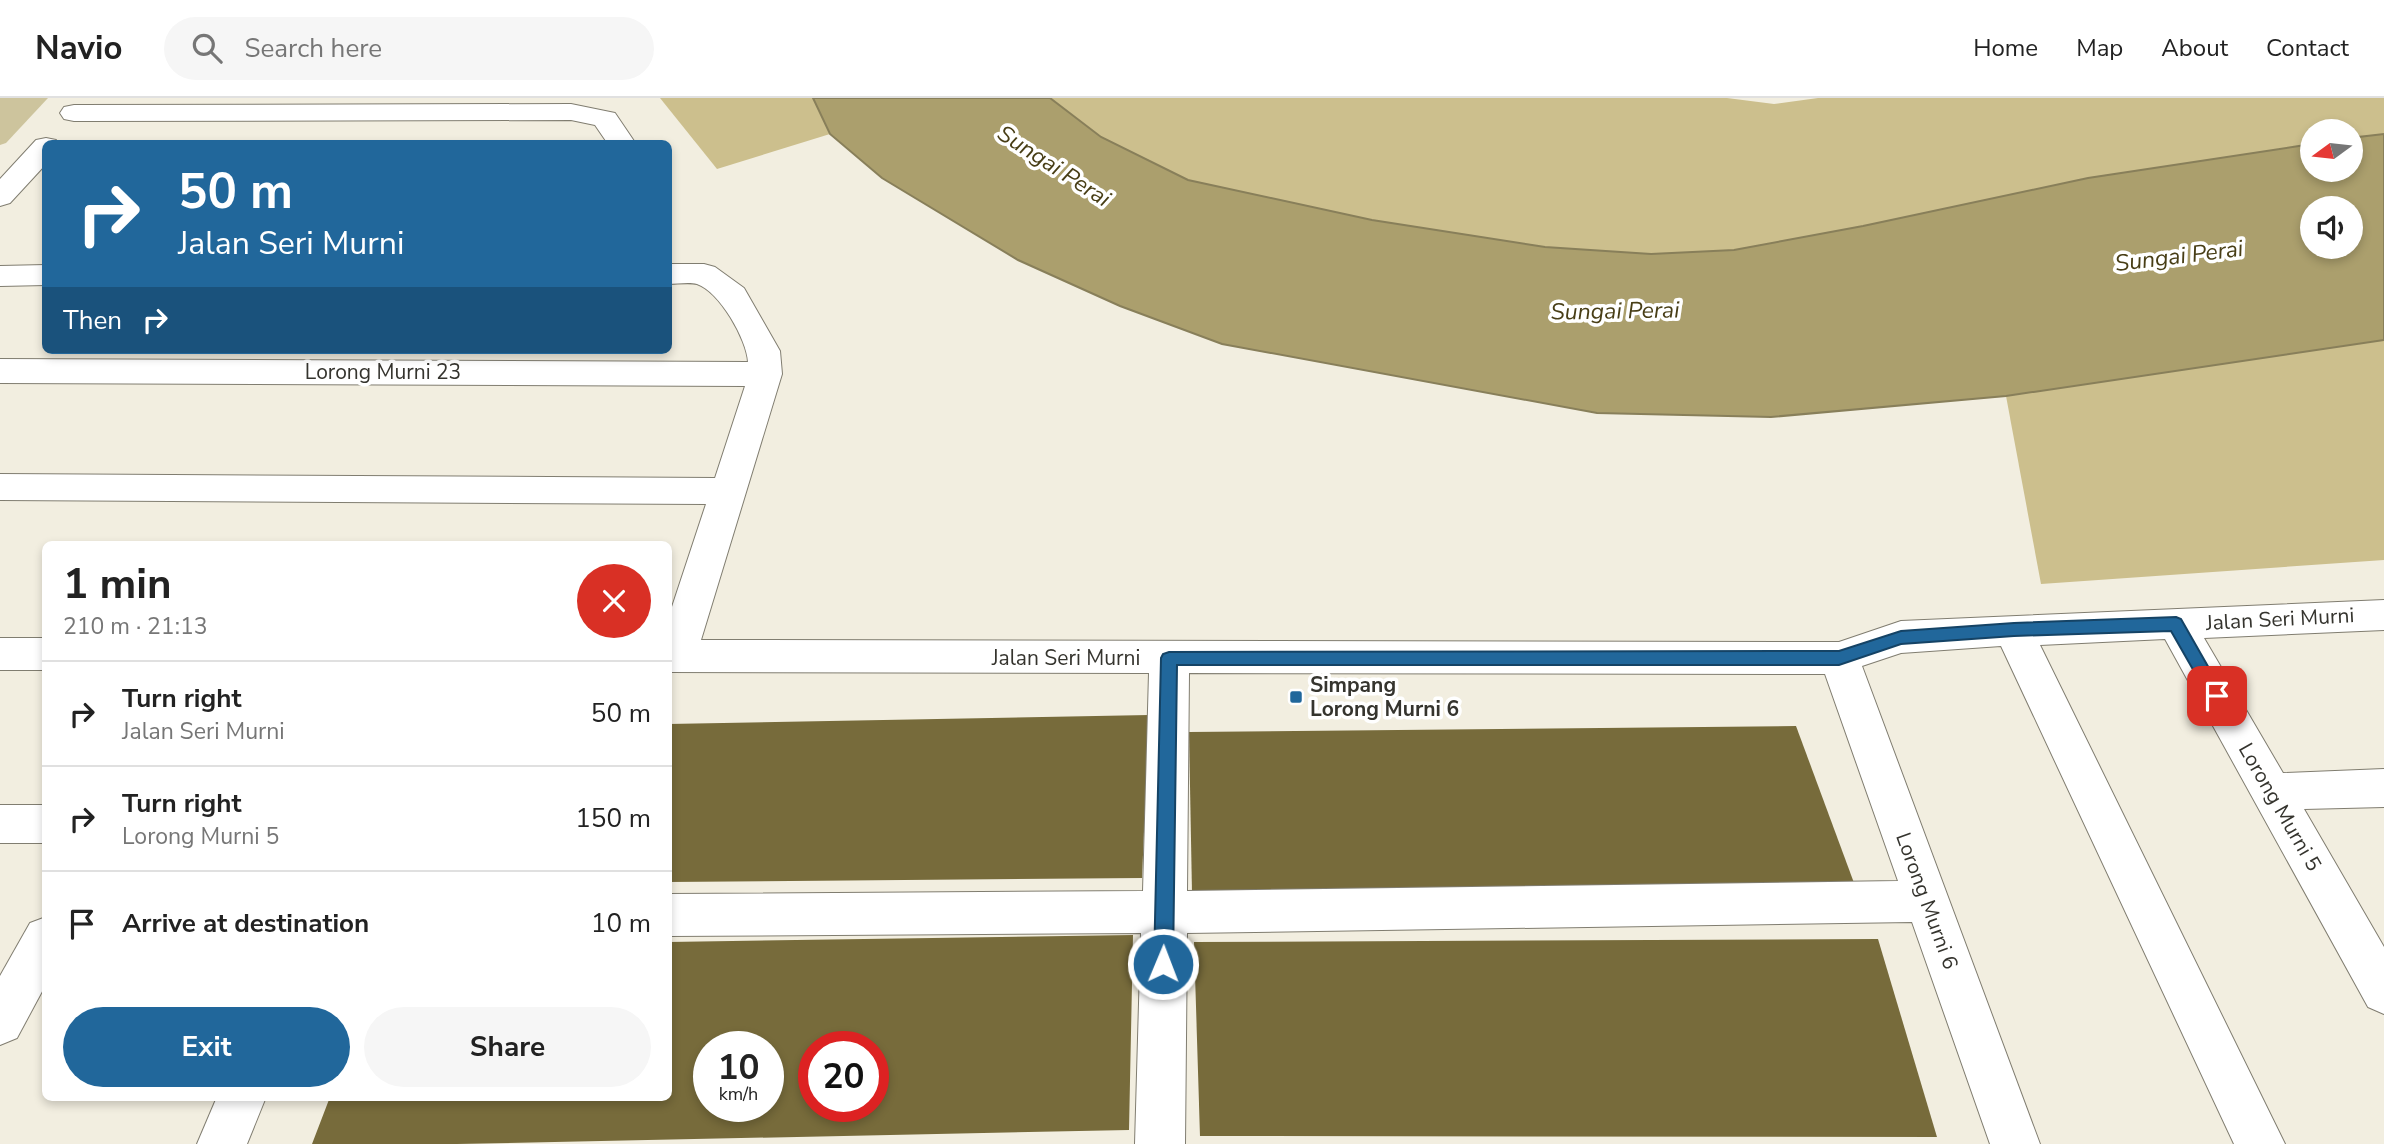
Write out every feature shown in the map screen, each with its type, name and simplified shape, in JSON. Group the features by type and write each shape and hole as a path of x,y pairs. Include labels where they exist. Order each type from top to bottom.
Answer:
{"street":[{"path":"50,140 81,106 570,112 605,119 619,140"},
{"path":"4,188 42,149"},
{"path":"4,188 42,183"},
{"path":"672,274 704,274 733,295 764,351 765,374 729,491 672,656"},
{"path":"0,276 42,275"},
{"name":"Lorong Murni 23","path":"0,371 765,374"},
{"path":"0,487 729,491"},
{"name":"Jalan Seri Murni","path":"672,656 1839,658 1901,638 2014,630 2384,615"},
{"name":"Lorong Murni 5","path":"2176,624 2380,977"},
{"path":"2014,630 2260,1144"},
{"path":"0,654 42,654"},
{"path":"1160,1144 1169,658"},
{"name":"Lorong Murni 6","path":"1839,658 2015,1144"},
{"path":"2271,792 2384,788"},
{"path":"0,824 42,824"},
{"path":"672,915 1164,912 1927,901"},
{"path":"0,1022 42,945"},
{"path":"222,1144 240,1101"}],"shaded area":[{"path":"0,98 48,98 6,143 0,145"},
{"path":"660,98 813,98 830,134 717,169"},
{"path":"1050,98 1727,98 1774,104 1818,98 2384,98 2384,134 2363,136 2363,119 2300,119 2300,146 2088,178 1863,226 1734,250 1651,254 1545,247 1372,220 1188,180 1101,137"},
{"path":"2384,340 2384,560 2041,584 2006,396"}],"water":[{"name":"Sungai Perai","path":"813,98 1050,98 1101,137 1188,180 1372,220 1545,247 1651,254 1734,250 1863,226 2088,178 2300,146 2300,182 2363,182 2363,136 2384,134 2384,340 2006,396 1771,417 1597,413 1222,344 1120,306 1018,260 882,178 830,134"}],"building":[{"path":"1149,715 1142,878 672,882 672,724"},
{"path":"1796,726 1857,891 1192,893 1189,732"},
{"path":"1133,935 1129,1130 457,1144 312,1144 328,1101 672,1101 672,942"},
{"path":"1878,939 1937,1137 1200,1136 1194,942"}],"place":[{"name":"Simpang Lorong Murni 6","path":"1296,697"}],"route":[{"path":"1163,964 1169,658 1839,658 1901,638 2014,630 2176,624 2217,696"}]}
